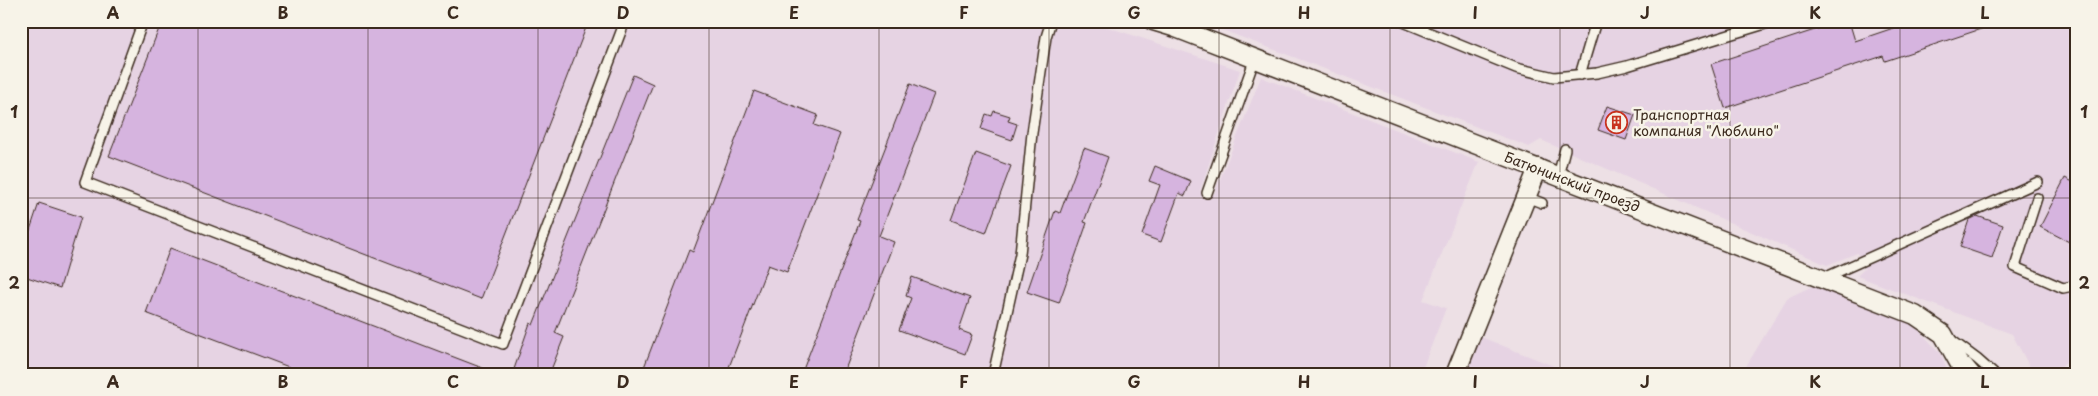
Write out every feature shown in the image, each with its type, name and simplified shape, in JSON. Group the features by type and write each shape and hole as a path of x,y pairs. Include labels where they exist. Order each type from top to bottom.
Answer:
{"street":[{"name":"Батюнинский проезд","path":"1153,21 1255,58 1916,315 1943,334 1966,375"},
{"path":"1455,375 1534,200 1538,168"}],"lane":[{"path":"143,21 84,182 503,344 623,22"},
{"path":"993,375 1020,254 1032,133 1050,21"},
{"path":"1402,21 1516,68 1554,76 1580,75 1627,66 1775,21"},
{"path":"1580,75 1596,21"},
{"path":"1207,193 1255,58"},
{"path":"1558,176 1564,149"},
{"path":"1822,279 2038,182"},
{"path":"2037,198 2015,267 2063,288 2077,285"},
{"path":"1943,334 1977,375"},
{"path":"1943,334 1995,375"}],"shaded area":[{"path":"21,21 1089,21 1240,70 1200,191 1214,194 1261,77 1479,162 1423,300 1446,308 1420,375 21,375"},
{"path":"1199,21 2077,21 2077,349 2055,375 2034,375 2012,334 1857,276 1864,269 1857,253 1827,265 1541,140 1529,147"},
{"path":"1817,284 1912,323 1941,354 1949,375 1741,375 1787,298"},
{"path":"1481,337 1576,375 1467,375"}],"building":[{"path":"162,21 578,21 587,25 481,299 109,156"},
{"path":"1842,21 1849,21 1855,41 1914,21 1995,21 1996,24 1885,61 1883,56 1725,108 1711,64"},
{"path":"633,75 653,84 555,333 564,337 549,375 512,375 530,323 533,325"},
{"path":"910,84 934,94 879,236 894,242 843,375 801,375 860,221 857,220"},
{"path":"754,91 818,115 814,125 840,134 787,272 768,265 726,375 641,375 689,250 693,252"},
{"name":"Транспортная компания \"Люблино\"","path":"1607,106 1635,115 1626,140 1598,130"},
{"path":"994,111 1010,116 1008,121 1017,124 1012,140 981,129 986,114 992,116"},
{"path":"1084,148 1108,157 1084,222 1087,223 1059,303 1027,292 1055,211 1060,213"},
{"path":"976,153 1011,166 986,233 951,220"},
{"path":"1155,166 1191,181 1185,196 1179,193 1161,242 1142,235 1160,185 1149,181"},
{"path":"2065,178 2077,184 2077,246 2040,227"},
{"path":"39,203 81,217 60,288 21,275 21,257"},
{"path":"1977,216 2003,225 1992,258 1960,247 1969,220"},
{"path":"170,248 498,375 310,375 146,313"},
{"path":"912,277 970,298 959,330 972,335 965,354 899,330 911,298 906,296"}],"place":[{"name":"Транспортная компания \"Люблино\"","path":"1617,123"}]}
